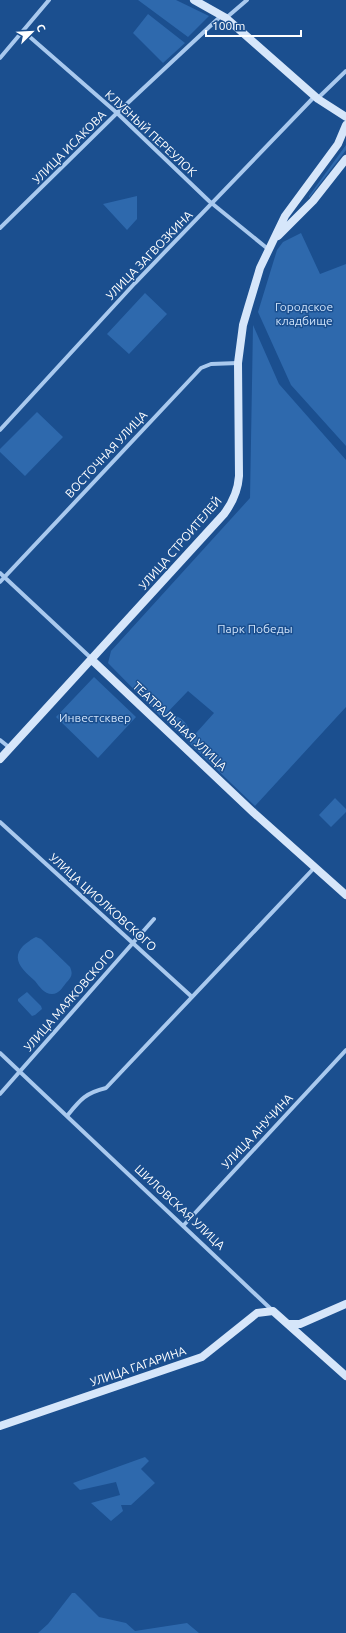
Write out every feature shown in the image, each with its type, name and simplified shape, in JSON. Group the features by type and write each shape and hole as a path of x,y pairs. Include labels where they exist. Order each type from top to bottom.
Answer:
{"main road":[{"path":"194,0 224,16 316,98 346,116"},
{"name":"УЛИЦА СТРОИТЕЛЕЙ","path":"0,759 92,660 224,514 231,504 236,494 240,476 238,363 246,314 270,246 285,216 305,192 338,144 346,125"},
{"path":"270,246 313,201 346,159"},
{"path":"305,192 304,199 307,202 313,201"},
{"name":"ТЕАТРАЛЬНАЯ УЛИЦА","path":"92,660 258,816 346,895"},
{"path":"289,1324 300,1324 346,1304"},
{"name":"ШИЛОВСКАЯ УЛИЦА","path":"274,1311 346,1376"},
{"name":"УЛИЦА ГАГАРИНА","path":"0,1426 202,1357 257,1312 274,1311"}],"street":[{"path":"0,58 49,0"},
{"name":"УЛИЦА ИСАКОВА","path":"0,228 117,113 224,16 248,0"},
{"name":"КЛУБНЫЙ ПЕРЕУЛОК","path":"23,31 117,113 212,203 270,246"},
{"name":"УЛИЦА ЗАГВОЗКИНА","path":"0,430 135,283 316,98 346,70"},
{"name":"ВОСТОЧНАЯ УЛИЦА","path":"0,582 201,368 211,364 238,363"},
{"name":"ТЕАТРАЛЬНАЯ УЛИЦА","path":"0,573 92,660"},
{"path":"0,740 10,748"},
{"name":"УЛИЦА ЦИОЛКОВСКОГО","path":"0,822 192,997"},
{"path":"66,1116 82,1098 92,1091 106,1088 315,866"},
{"name":"УЛИЦА МАЯКОВСКОГО","path":"0,1094 21,1072 154,919"},
{"name":"УЛИЦА АНУЧИНА","path":"183,1226 346,1050"},
{"name":"ШИЛОВСКАЯ УЛИЦА","path":"0,1054 21,1072 274,1311"}],"green space":[{"path":"138,0 176,0 209,16 188,37"},
{"path":"148,14 185,43 163,63 133,33"},
{"path":"346,145 346,150 309,198 309,196"},
{"path":"137,196 137,219 127,230 103,204"},
{"name":"Городское кладбище","path":"301,233 320,274 346,264 346,446 291,385 258,312 277,250 283,242"},
{"path":"145,293 167,314 129,354 107,334"},
{"name":"Парк Победы","path":"253,325 279,384 346,460 346,707 255,806 188,742 214,713 188,691 162,718 108,663 111,651 250,498"},
{"path":"37,412 63,437 25,476 0,452 0,449"},
{"name":"Инвестсквер","path":"94,677 136,717 98,758 56,717"},
{"path":"172,715 181,719 187,725 189,731 184,737 166,721"},
{"path":"335,798 346,809 346,812 331,827 319,815"},
{"path":"36,937 41,939 71,969 72,974 70,979 57,993 49,994 42,989 23,969 18,961 19,951 23,946"},
{"path":"27,992 41,1006 42,1009 32,1016 18,1001 18,999"},
{"path":"145,1457 149,1461 141,1469 155,1483 131,1505 121,1505 123,1511 111,1521 91,1503 120,1495 116,1482 80,1490 73,1483"},
{"path":"72,1593 75,1593 99,1617 126,1623 135,1631 187,1623 199,1633 38,1633 48,1624"}]}
